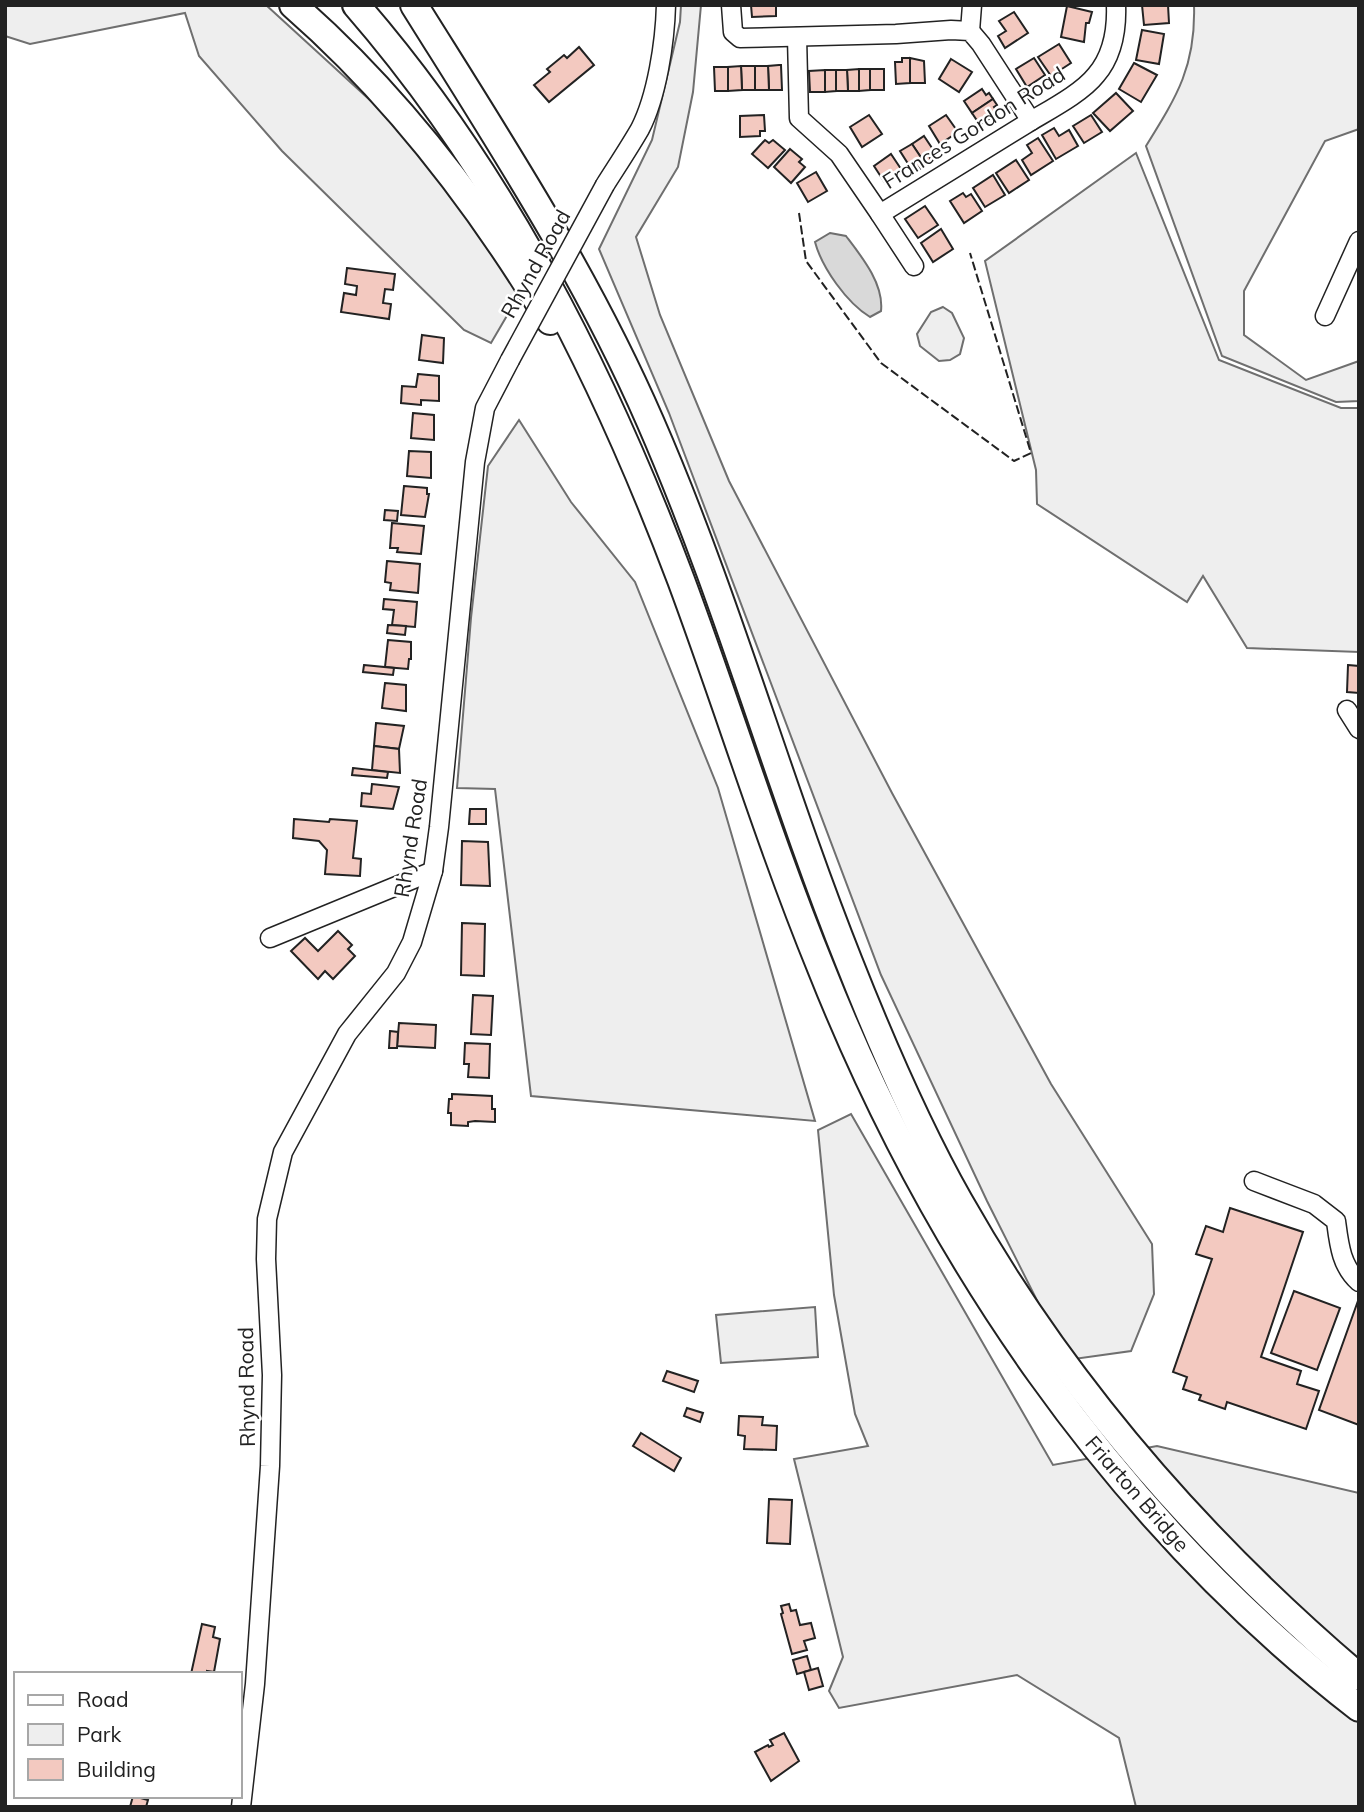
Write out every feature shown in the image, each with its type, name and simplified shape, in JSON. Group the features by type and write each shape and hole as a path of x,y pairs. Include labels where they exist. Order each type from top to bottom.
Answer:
{"highway":[{"path":"293,5 390,103 478,211 518,268 549,320 650,500"},
{"path":"356,5 406,65 445,118 512,220 563,311 603,392 650,500 820,967 866,1074 926,1193 966,1238"},
{"path":"397,5 512,161"},
{"path":"414,5 557,236 605,325 650,422 722,607 848,960 889,1058 952,1188 966,1238"},
{"name":"Friarton Bridge","path":"966,1238 1121,1439 1223,1553 1303,1629 1359,1677"},
{"name":"Friarton Bridge","path":"966,1238 1016,1341 1110,1465 1180,1545 1228,1593 1285,1647 1359,1708"}],"street":[{"name":"Rhynd Road","path":"241,1807 256,1684 270,1466 272,1375 266,1259 267,1219 283,1152 346,1034 396,973 412,942 433,871 475,462 485,408 605,185 641,126 655,84 666,25 666,5"},
{"path":"732,5 733,32 736,36 797,37 970,31"},
{"path":"972,5 970,31 1031,121"},
{"name":"Frances Gordon Road","path":"797,37 799,118 839,154 880,214 1031,121 1095,77 1113,43 1116,5"},
{"path":"880,214 914,266"},
{"path":"1325,316 1359,241"},
{"path":"1347,710 1359,729"},
{"path":"270,938 433,871"},
{"path":"1254,1181 1314,1204 1336,1221 1347,1272 1359,1282"}],"green space":[{"path":"5,5 266,5 395,123 522,290 491,343 464,330 282,151 199,56 185,13 30,44 5,36"},
{"path":"681,5 701,5 693,92 678,167 636,237 660,315 729,481 892,793 1051,1084 1152,1244 1154,1294 1131,1351 1067,1360 987,1201 881,975 669,413 599,249 652,140 680,22"},
{"path":"1194,5 1359,5 1359,129 1325,141 1244,291 1244,335 1306,380 1359,361 1359,401 1336,402 1222,356 1146,146 1167,111 1188,63 1194,27"},
{"path":"1136,153 1219,360 1341,408 1359,408 1359,652 1247,648 1203,576 1187,602 1037,504 1036,470 985,261"},
{"path":"943,307 952,313 964,338 960,354 950,360 939,361 920,346 917,334 931,312"},
{"path":"519,420 571,502 635,582 718,788 815,1121 531,1096 495,789 457,788 471,618 488,466"},
{"path":"851,1114 1053,1465 1157,1446 1359,1493 1359,1807 1136,1807 1119,1738 1017,1675 839,1708 829,1691 843,1657 794,1459 868,1446 855,1414 834,1295 818,1130"},
{"path":"815,1307 818,1357 721,1363 716,1315"}],"shaded area":[{"path":"830,233 846,236 865,262 879,291 881,311 870,317 861,311 829,273 815,242"}],"building":[{"path":"751,5 776,5 776,16 752,17"},
{"path":"1142,5 1168,5 1169,23 1144,25"},
{"path":"1067,6 1092,12 1089,23 1086,23 1084,42 1061,37"},
{"path":"1014,12 1028,33 1005,48 998,36 1006,31 999,21"},
{"path":"1142,30 1164,34 1159,64 1136,60"},
{"path":"1059,44 1071,63 1051,76 1038,57"},
{"path":"579,47 594,65 549,102 534,85 550,72 547,69 564,55 567,58"},
{"path":"902,58 910,58 910,83 896,84 895,62 902,62"},
{"path":"910,58 924,61 925,83 910,83"},
{"path":"1034,58 1045,75 1027,87 1016,69"},
{"path":"951,59 972,72 959,92 939,79"},
{"path":"1134,63 1157,75 1141,102 1119,89"},
{"path":"781,65 782,90 769,90 768,66"},
{"path":"741,66 755,66 755,90 742,90"},
{"path":"741,66 742,90 728,91 728,67"},
{"path":"755,66 768,66 769,90 755,90"},
{"path":"714,67 728,67 728,91 715,91"},
{"path":"859,69 859,91 848,91 847,70"},
{"path":"859,69 870,69 870,90 859,91"},
{"path":"870,69 884,69 884,90 870,90"},
{"path":"825,70 825,92 810,92 809,71"},
{"path":"825,70 836,70 836,91 825,92"},
{"path":"836,70 847,70 848,91 836,91"},
{"path":"982,89 993,99 972,113 964,101"},
{"path":"1116,93 1133,111 1110,131 1093,113"},
{"path":"993,99 998,113 980,125 972,113"},
{"path":"764,115 765,131 760,131 760,136 740,137 740,116"},
{"path":"869,115 882,134 862,147 850,127"},
{"path":"946,115 958,132 940,144 929,126"},
{"path":"1091,115 1102,132 1084,143 1073,126"},
{"path":"1054,128 1059,136 1069,130 1078,146 1056,159 1042,135"},
{"path":"924,136 936,154 926,165 912,144"},
{"path":"1038,138 1053,161 1031,175 1022,160 1032,153 1027,145"},
{"path":"765,140 769,143 773,140 785,150 768,168 752,154"},
{"path":"912,144 926,165 920,169 917,166 912,170 900,151"},
{"path":"790,149 802,159 799,162 805,167 791,183 774,167"},
{"path":"891,154 903,172 885,183 874,166"},
{"path":"1016,160 1029,180 1009,193 996,173"},
{"path":"816,172 827,191 808,202 797,183"},
{"path":"993,175 1005,195 985,207 973,188"},
{"path":"963,193 966,197 971,194 982,211 964,223 950,201"},
{"path":"925,206 938,225 918,238 905,219"},
{"path":"941,229 953,249 933,262 921,243"},
{"path":"347,268 395,274 393,290 385,289 383,303 391,304 389,319 341,312 344,293 356,295 357,286 345,284"},
{"path":"422,335 444,338 443,363 419,360"},
{"path":"418,374 439,376 439,401 421,400 421,405 401,403 402,386 416,387"},
{"path":"413,413 434,415 434,440 411,438"},
{"path":"409,451 431,452 431,478 407,476"},
{"path":"404,486 427,488 429,494 425,517 401,515"},
{"path":"385,510 398,511 397,521 384,520"},
{"path":"392,523 424,526 421,554 397,552 398,548 390,548"},
{"path":"387,561 420,564 418,593 390,590 391,583 385,582"},
{"path":"384,599 417,602 415,627 392,625 394,610 383,609"},
{"path":"388,625 406,626 405,635 387,633"},
{"path":"388,640 411,642 408,669 385,667"},
{"path":"364,665 394,668 393,675 363,672"},
{"path":"1348,665 1359,666 1359,693 1347,692"},
{"path":"385,683 406,685 406,711 382,708"},
{"path":"376,723 404,726 399,749 374,746"},
{"path":"374,746 399,749 400,773 372,770"},
{"path":"353,768 388,772 387,778 352,775"},
{"path":"372,784 399,787 393,809 361,806 362,793 371,794"},
{"path":"470,809 486,809 486,824 469,824"},
{"path":"294,819 357,821 353,858 361,859 360,876 325,874 327,850 319,841 293,838"},
{"path":"462,841 488,842 490,886 461,885"},
{"path":"462,923 485,924 484,976 461,975"},
{"path":"338,931 352,945 348,949 355,956 333,979 325,971 318,979 291,951 305,938 318,951"},
{"path":"473,995 493,996 491,1035 471,1034"},
{"path":"399,1023 436,1025 435,1048 397,1046"},
{"path":"390,1031 398,1032 397,1048 389,1048"},
{"path":"465,1043 490,1044 489,1078 468,1077 469,1064 464,1064"},
{"path":"452,1094 492,1096 495,1122 475,1121 468,1122 468,1126 451,1125 451,1113 448,1113"},
{"path":"1230,1208 1303,1232 1261,1357 1301,1371 1297,1384 1319,1391 1306,1429 1227,1402 1225,1409 1199,1400 1201,1395 1183,1389 1187,1377 1173,1372 1212,1259 1196,1254 1206,1226 1223,1232"},
{"path":"1294,1291 1340,1308 1317,1370 1271,1353"},
{"path":"1359,1298 1359,1425 1319,1410"},
{"path":"667,1371 698,1381 694,1392 663,1381"},
{"path":"687,1408 703,1413 700,1422 684,1416"},
{"path":"739,1416 763,1417 762,1425 777,1426 776,1450 744,1449 745,1436 738,1435"},
{"path":"641,1433 681,1458 674,1471 633,1446"},
{"path":"769,1499 792,1500 790,1544 767,1543"},
{"path":"789,1604 791,1611 796,1610 800,1625 811,1623 815,1638 804,1641 807,1650 792,1654 781,1614 781,1606"},
{"path":"202,1624 215,1627 213,1637 220,1639 214,1672 191,1672"},
{"path":"807,1656 811,1670 797,1674 793,1660"},
{"path":"818,1668 823,1686 809,1690 804,1672"},
{"path":"784,1733 799,1761 771,1781 755,1752 773,1745 770,1740"},
{"path":"132,1798 148,1800 146,1807 130,1807"}],"fence":[{"path":"799,213 806,261 881,363 1014,461 1031,453 970,253"}]}
